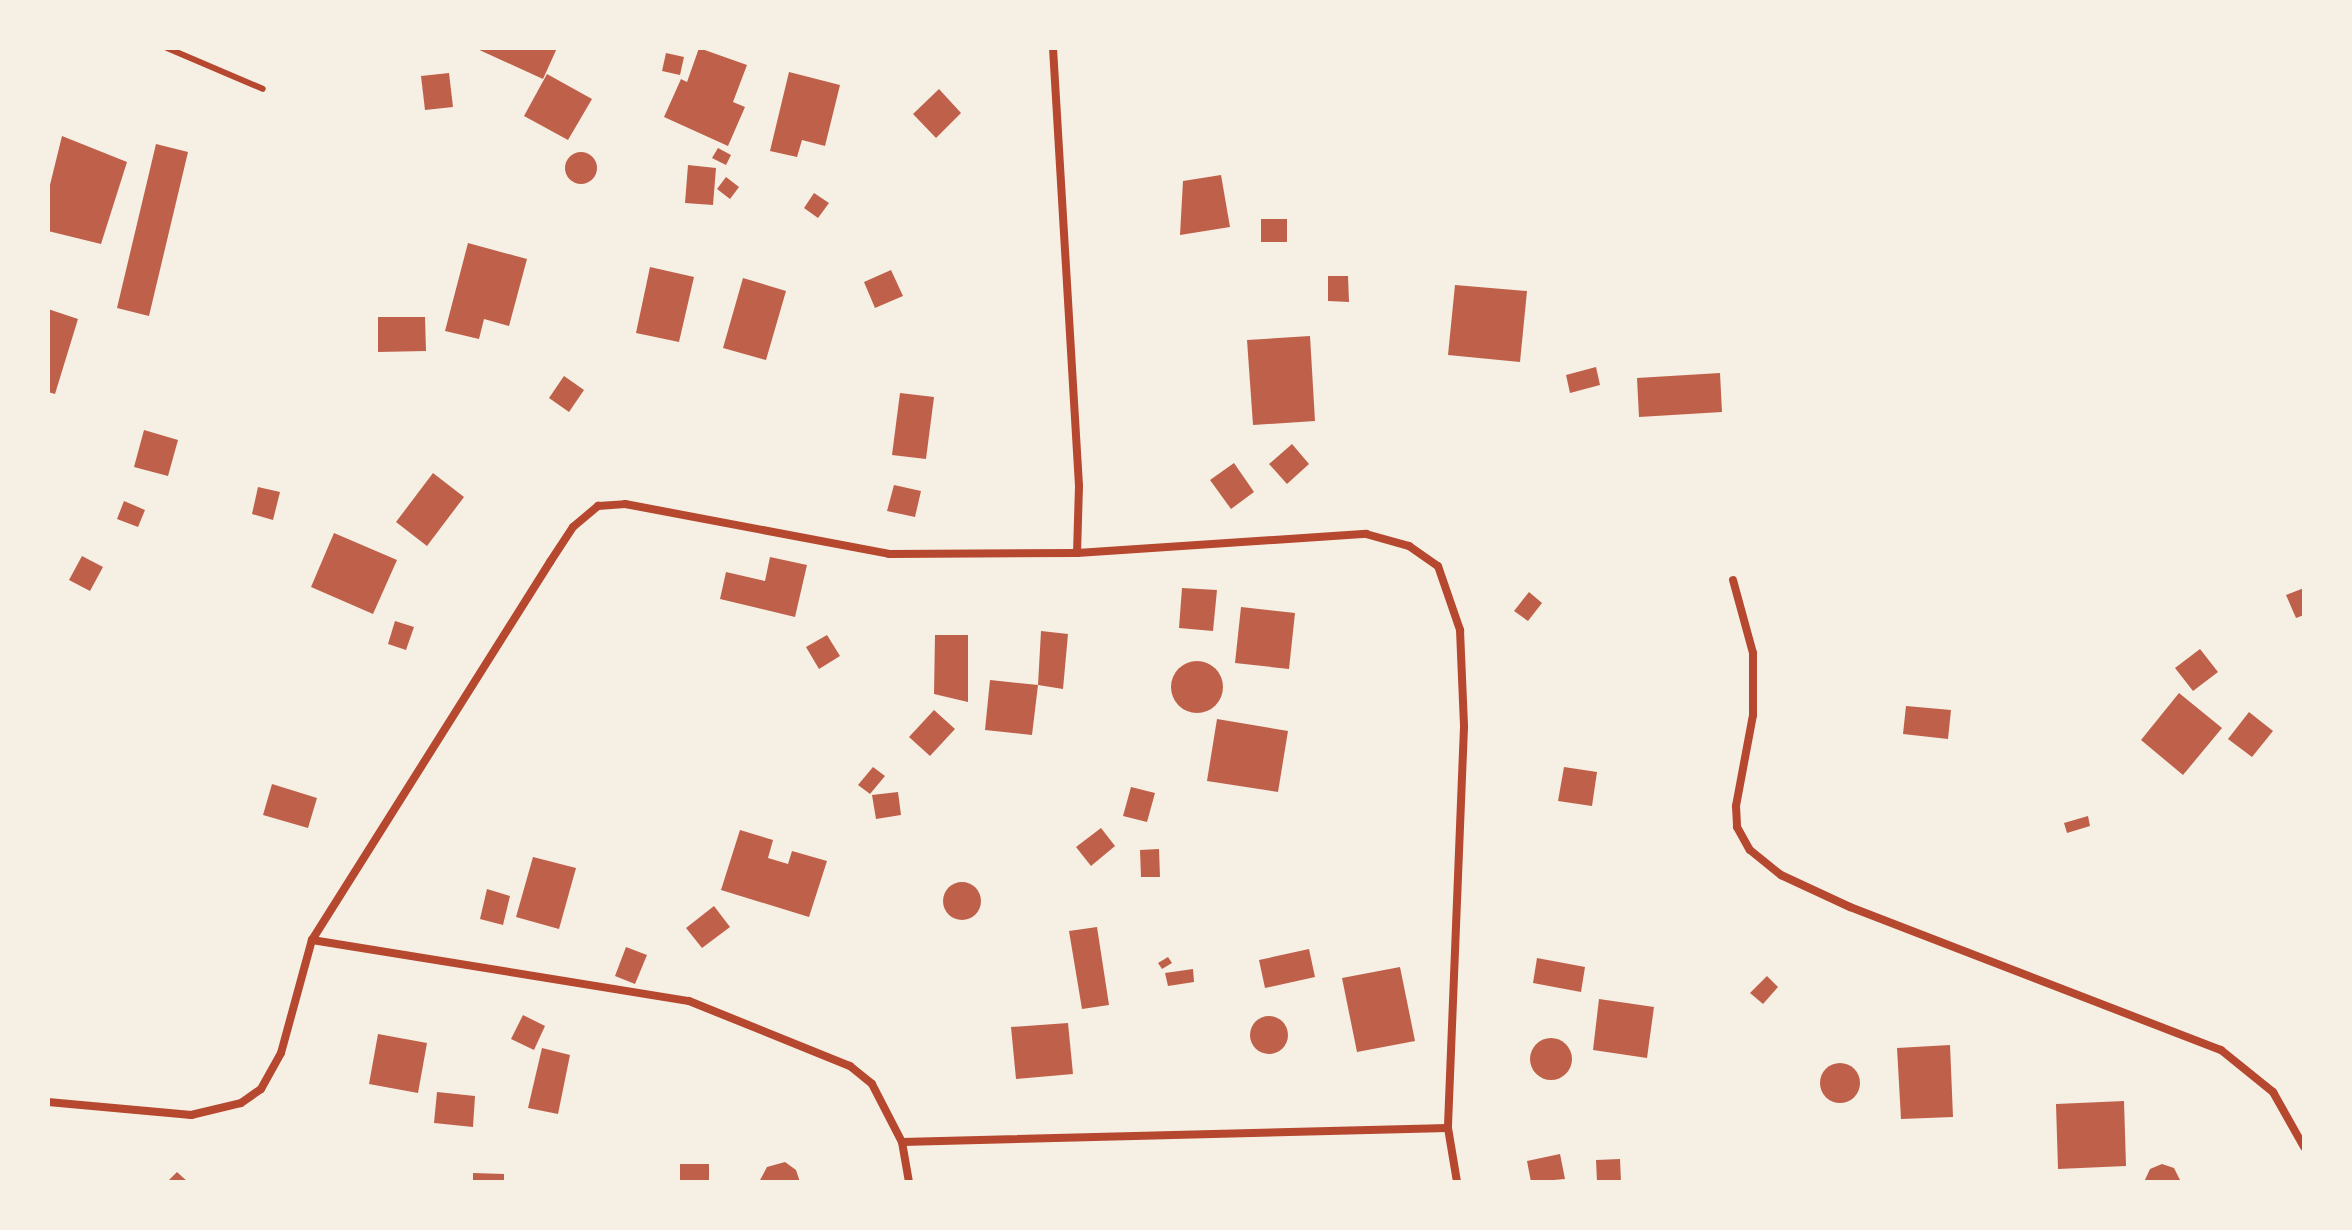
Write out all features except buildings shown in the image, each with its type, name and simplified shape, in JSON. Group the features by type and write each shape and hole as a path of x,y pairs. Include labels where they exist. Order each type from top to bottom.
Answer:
{"street":[{"path":"1053,48 1079,486 1077,553"},
{"path":"48,1102 191,1115 241,1103 261,1089 281,1053 312,940 573,527 598,506 638,506 889,554 1077,553 1366,534 1409,546 1438,566 1460,630 1464,727 1448,1128 1457,1182"},
{"path":"1733,580 1753,653 1753,715 1736,806 1737,827 1750,850 1781,875 1850,907 2221,1050 2273,1092 2304,1147"},
{"path":"312,940 689,1001 864,1075 902,1142 909,1182"},
{"path":"902,1142 1448,1128"}],"lane":[{"path":"167,48 263,89"}]}
